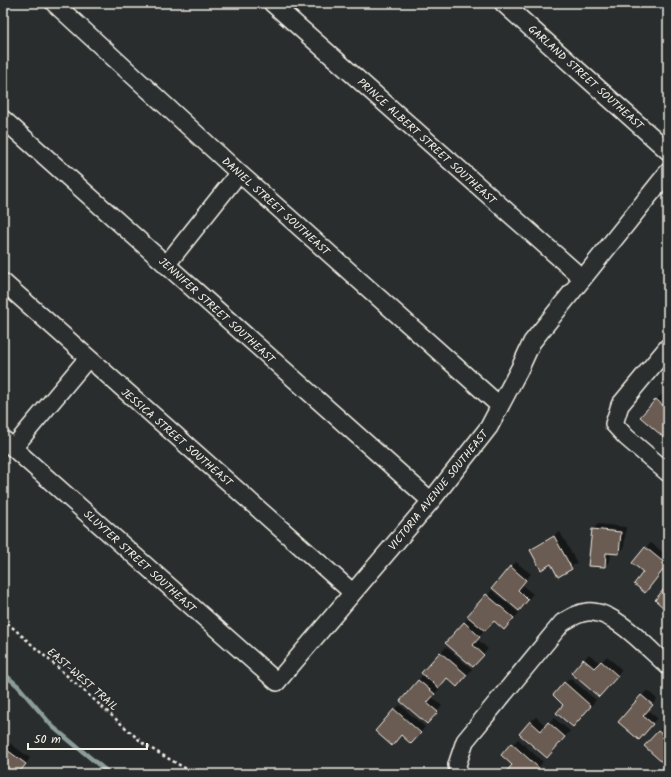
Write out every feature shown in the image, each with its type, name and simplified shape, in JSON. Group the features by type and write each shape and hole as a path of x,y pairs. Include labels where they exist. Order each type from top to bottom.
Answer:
{"street":[{"name":"DANIEL STREET SOUTHEAST","path":"54,3 239,173 500,406"},
{"name":"PRINCE ALBERT STREET SOUTHEAST","path":"272,3 582,278"},
{"name":"GARLAND STREET SOUTHEAST","path":"503,3 668,151"},
{"name":"JENNIFER STREET SOUTHEAST","path":"3,119 431,501"},
{"name":"VICTORIA AVENUE SOUTHEAST","path":"277,682 431,501 489,427 532,342 668,172"},
{"path":"166,265 239,173"},
{"name":"JESSICA STREET SOUTHEAST","path":"3,282 352,592"},
{"path":"668,347 620,405 614,424 626,437 668,473"},
{"path":"8,444 88,358"},
{"name":"SLUYTER STREET SOUTHEAST","path":"8,444 277,682"},
{"path":"459,774 457,765 465,741 562,623 576,614 589,612 603,615 618,622 668,666"}],"path":[{"name":"EAST-WEST TRAIL","path":"3,619 145,745 195,774"}],"building":[{"path":"656,399 668,410 668,441 640,417"},
{"path":"592,529 621,532 619,554 606,553 605,567 588,566"},
{"path":"554,536 572,569 558,577 551,564 541,570 530,550"},
{"path":"645,547 667,565 645,593 634,584 643,572 632,563"},
{"path":"510,566 526,580 518,590 528,600 519,611 492,588"},
{"path":"668,584 668,608 666,610 655,600"},
{"path":"486,594 514,618 504,630 494,621 485,631 467,616"},
{"path":"464,622 480,637 473,645 484,655 473,667 445,643"},
{"path":"440,652 467,675 457,687 447,678 439,688 421,673"},
{"path":"583,659 594,668 601,661 618,676 599,697 571,673"},
{"path":"418,680 435,694 427,703 438,712 427,724 400,701"},
{"path":"564,682 591,706 573,727 556,713 563,705 553,695"},
{"path":"641,695 653,705 643,716 653,724 639,740 618,722"},
{"path":"394,709 421,733 411,744 401,735 392,746 375,731"},
{"path":"530,721 541,731 548,722 565,737 547,758 519,734"},
{"path":"658,731 668,738 668,762 665,765 644,746"},
{"path":"511,743 539,768 533,774 504,774 512,765 501,755"},
{"path":"3,747 26,764 18,774 3,774"}],"waterway":[{"path":"3,673 18,686 53,727 110,774"}]}
